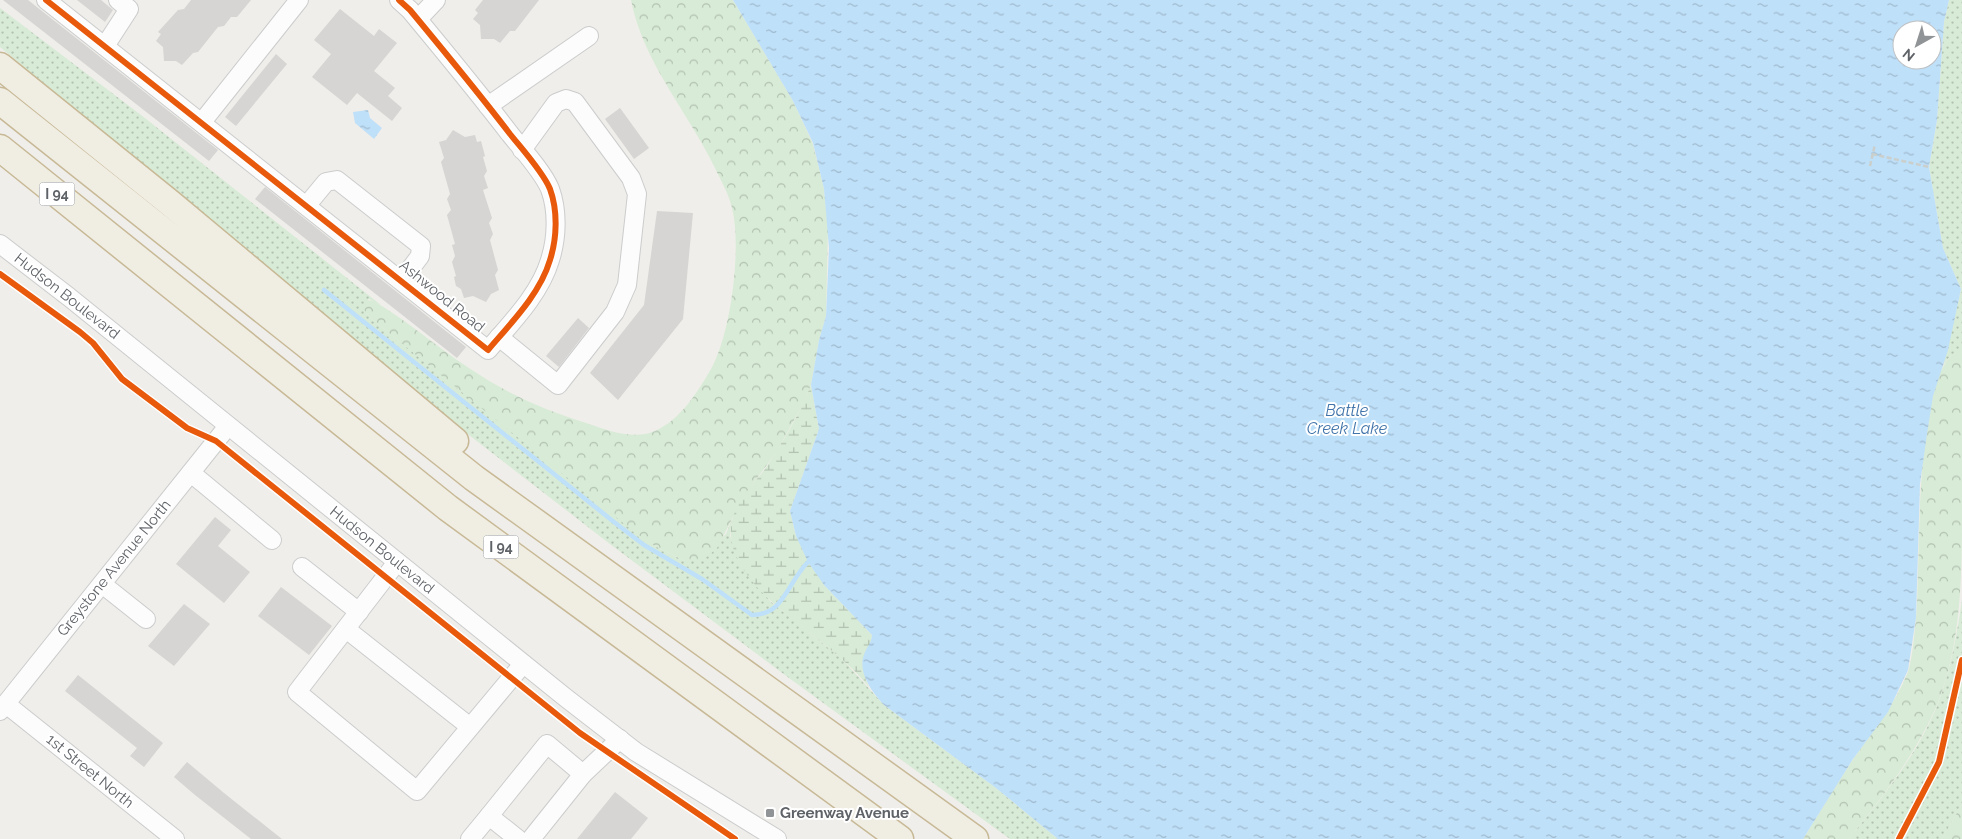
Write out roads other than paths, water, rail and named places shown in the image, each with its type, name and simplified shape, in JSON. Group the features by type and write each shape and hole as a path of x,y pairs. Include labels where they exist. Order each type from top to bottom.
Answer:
{"highway":[{"path":"0,66 238,259 630,590"},
{"name":"I 94","path":"0,101 474,478 975,839"},
{"name":"I 94","path":"0,148 448,508 900,839"},
{"path":"0,169 115,239"}],"street":[{"name":"Ashwood Road","path":"46,0 488,350 528,302 542,280 550,260 556,228 555,207 549,188 522,150 418,19 399,0"},
{"path":"104,46 129,9 118,0"},
{"path":"202,122 299,0"},
{"path":"418,19 436,0"},
{"path":"488,106 589,36"},
{"path":"499,337 558,385 615,312 627,284 637,194 631,178 575,102 566,99 556,103 522,150"},
{"path":"307,205 326,182 337,180 421,246 420,256 402,280"},
{"name":"Hudson Boulevard","path":"0,244 523,664 620,739 693,789 777,839"},
{"name":"Greystone Avenue North","path":"3,707 228,426"},
{"path":"191,473 272,540"},
{"path":"397,562 297,692 417,791 469,726 523,664"},
{"path":"302,567 359,612"},
{"path":"102,584 146,619"},
{"path":"346,630 469,726"},
{"name":"1st Street North","path":"3,707 175,839"},
{"path":"531,839 583,774 620,739"},
{"path":"470,839 547,744 583,774"},
{"path":"489,816 518,839"}],"water":[{"name":"Battle Creek Lake","path":"733,0 1949,0 1944,22 1942,50 1942,20 1892,20 1892,70 1941,70 1937,120 1929,167 1943,248 1961,289 1948,350 1933,396 1920,484 1916,618 1908,670 1888,712 1853,759 1803,839 1058,839 996,788 879,700 870,688 862,666 872,635 824,585 808,562 796,536 790,511 819,429 811,385 819,340 826,316 829,248 824,189 813,143 793,101"},
{"path":"368,110 370,118 382,128 374,139 355,123 353,112"}],"waterway":[{"path":"324,290 644,545 702,579 752,615 763,614 778,604 808,562"}],"place":[{"name":"Greenway Avenue","path":"770,813"}]}
